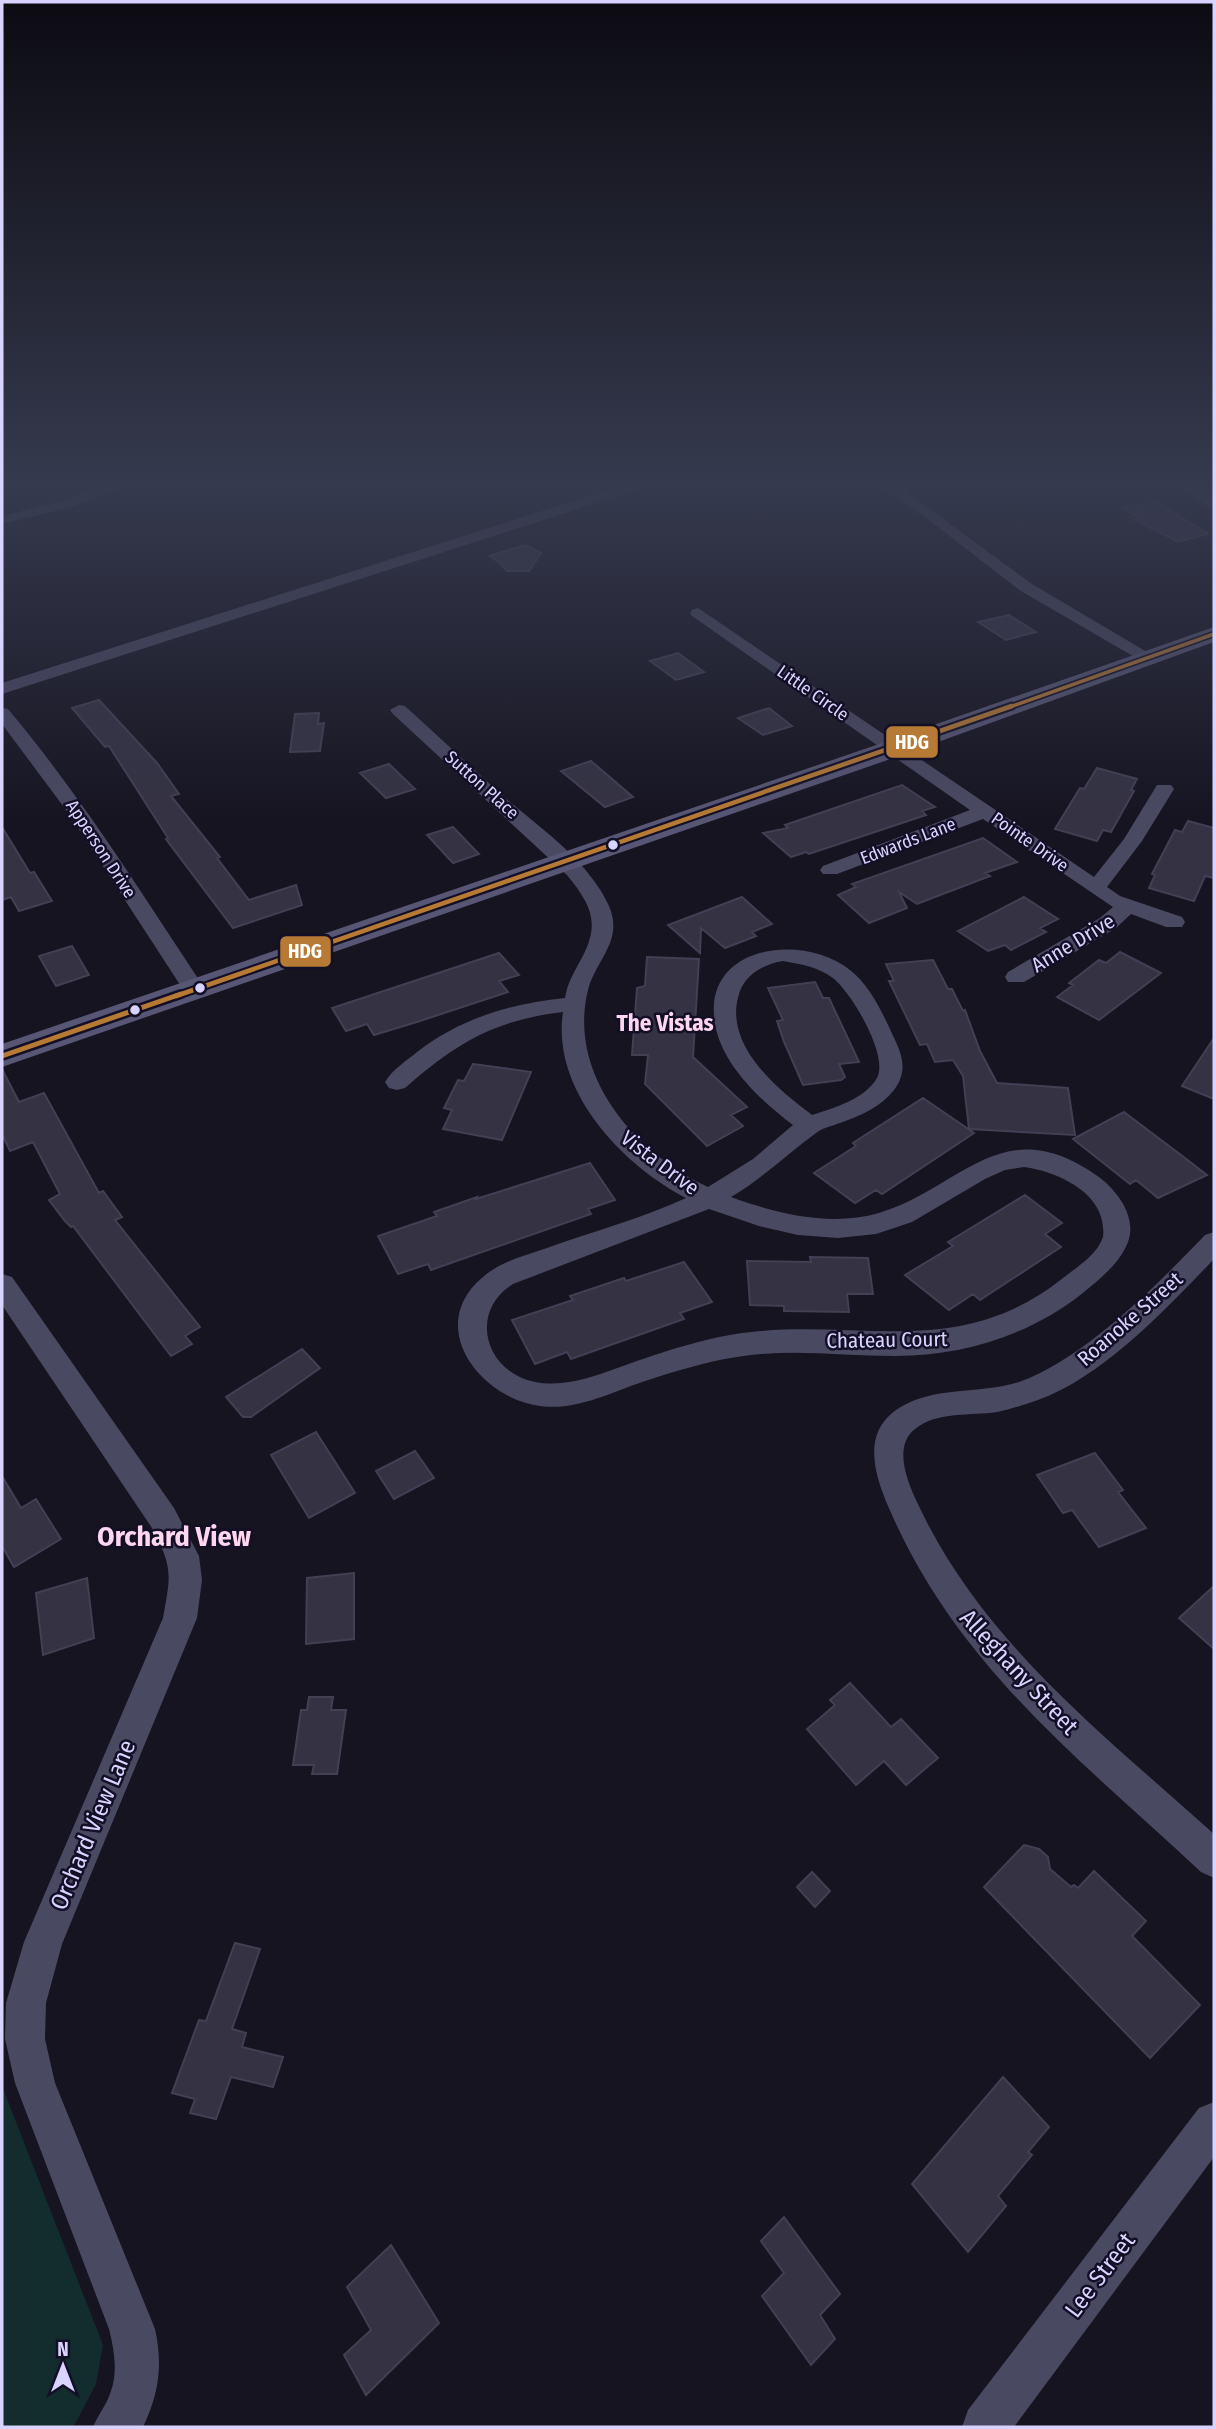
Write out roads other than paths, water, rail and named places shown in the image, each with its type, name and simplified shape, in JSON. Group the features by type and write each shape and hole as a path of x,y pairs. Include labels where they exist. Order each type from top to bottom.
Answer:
{"main road":[{"path":"2,1056 895,748 1214,634"}],"street":[{"path":"2,689 297,594"},
{"path":"1038,594 1149,658"},
{"name":"Little Circle","path":"698,613 895,748"},
{"name":"Sutton Place","path":"399,710 564,861"},
{"name":"Apperson Drive","path":"2,713 94,835 194,989"},
{"name":"Pointe Drive","path":"895,748 1095,888 1127,906 1174,922"},
{"path":"1095,888 1138,834 1164,789"},
{"name":"Edwards Lane","path":"830,870 985,811"},
{"name":"Vista Drive","path":"564,861 584,885 603,917 603,938 583,974 574,1004 572,1026 575,1053 592,1097 626,1140 667,1173 708,1199"},
{"name":"Anne Drive","path":"1016,977 1108,923 1127,906"},
{"path":"708,1199 756,1169 809,1125 851,1109 886,1084 893,1068 892,1058 858,988 841,973 803,957 783,954 762,957 743,968 730,987 726,1011 730,1037 748,1069 776,1099 809,1125"},
{"path":"397,1082 427,1054 470,1027 516,1011 574,1004"},
{"name":"Chateau Court","path":"1020,1157 1037,1158 1072,1171 1100,1192 1111,1206 1118,1226 1118,1236 1112,1251 1069,1290 1009,1326 969,1338 896,1345 791,1340 739,1345 678,1359 568,1395 543,1395 524,1391 500,1378 485,1362 474,1339 474,1311 491,1286 506,1274 708,1199 775,1220 829,1228 856,1228 894,1219 994,1162 1020,1157"},
{"name":"Roanoke Street","path":"889,1443 896,1427 922,1411 1011,1397 1070,1372 1121,1331 1214,1242"},
{"name":"Orchard View Lane","path":"2,1284 163,1518 183,1556 186,1580 180,1618 43,1942 26,2003 25,2039 35,2082 132,2329 139,2357 137,2382 123,2416"},
{"name":"Alleghany Street","path":"889,1443 889,1471 905,1514 928,1559 978,1633 1072,1729 1214,1859"},
{"name":"Lee Street","path":"985,2427 1214,2123"}],"district":[{"name":"The Vistas","path":"665,1023"},
{"name":"Orchard View","path":"174,1536"}]}
